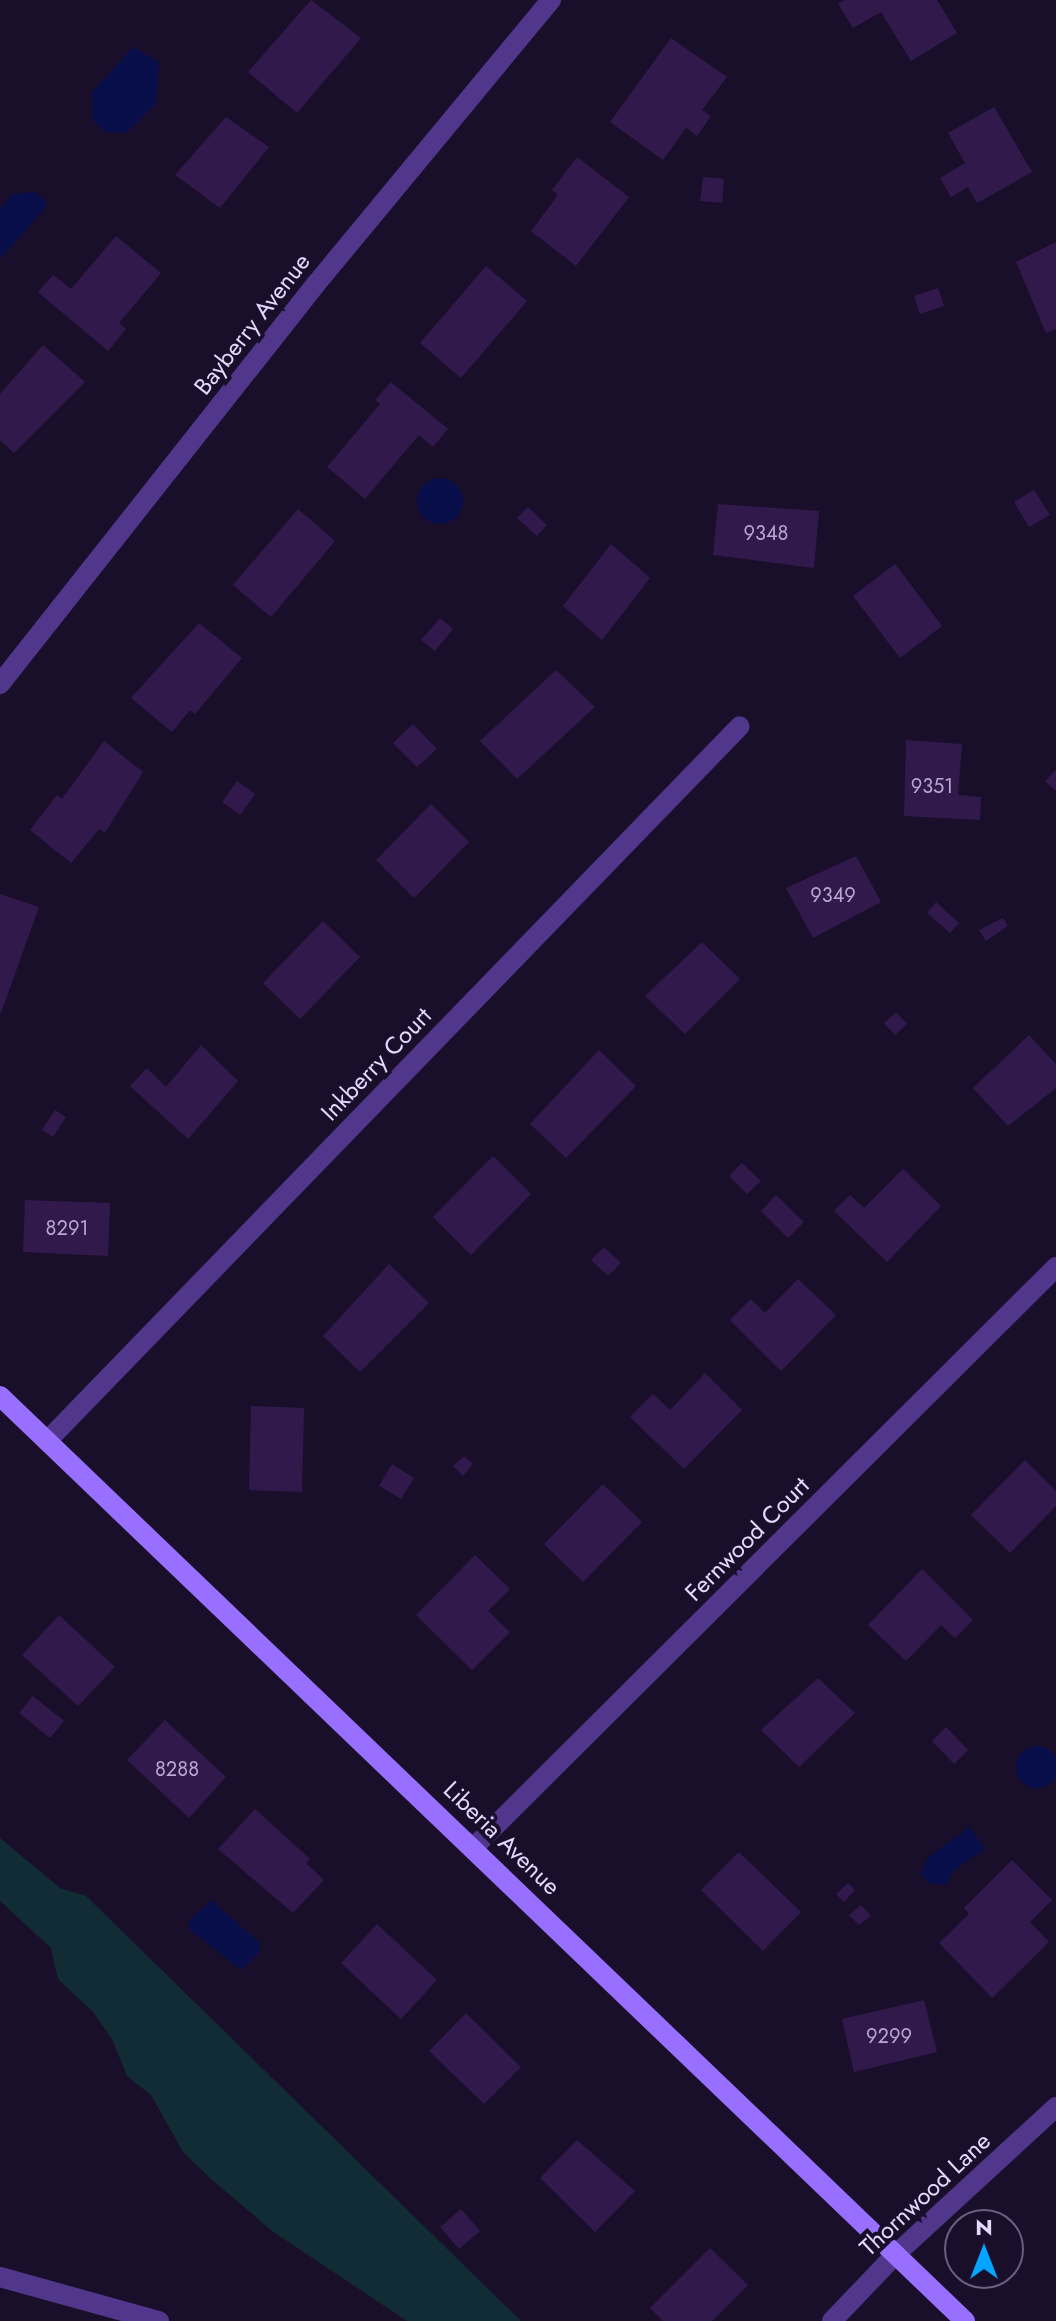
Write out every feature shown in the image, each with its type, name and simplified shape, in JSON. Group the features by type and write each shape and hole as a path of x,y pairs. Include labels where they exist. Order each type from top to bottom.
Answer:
{"main road":[{"name":"Liberia Avenue","path":"0,1396 50,1438 965,2321"}],"street":[{"name":"Bayberry Avenue","path":"0,684 316,284 551,0"},
{"name":"Inkberry Court","path":"50,1438 740,726"},
{"name":"Fernwood Court","path":"474,1847 1056,1267"},
{"name":"Thornwood Lane","path":"832,2321 895,2255 1056,2107"},
{"path":"0,2277 159,2321"}],"shaded area":[{"path":"133,47 159,62 156,104 126,133 105,132 92,119 92,92"},
{"path":"35,192 46,201 45,208 0,259 0,209 12,194"},
{"path":"440,478 456,485 463,501 456,517 440,524 424,517 417,501 424,485"},
{"path":"1037,1746 1052,1752 1058,1767 1052,1782 1037,1788 1022,1782 1016,1767 1022,1752"},
{"path":"970,1827 985,1849 953,1871 947,1885 928,1883 920,1873 928,1857"},
{"path":"0,1838 60,1888 86,1896 521,2321 407,2321 272,2231 211,2179 183,2152 151,2095 127,2076 112,2039 93,2012 58,1979 51,1948 0,1901"},
{"path":"211,1900 260,1943 259,1953 241,1970 189,1929 189,1921"}],"building":[{"path":"311,0 361,38 297,113 248,72"},
{"path":"845,0 937,0 957,33 911,61 881,12 853,28 838,4"},
{"path":"671,38 727,77 702,110 711,116 697,136 686,128 663,160 610,122"},
{"path":"994,107 1032,172 977,203 968,187 951,197 940,178 965,163 948,133"},
{"path":"226,117 269,147 220,208 175,175"},
{"path":"577,157 629,197 576,266 531,231 558,195 552,190"},
{"path":"703,177 724,179 722,203 700,201"},
{"path":"116,236 161,273 119,323 126,329 108,351 38,292 53,275 71,289"},
{"path":"1056,242 1056,329 1046,333 1016,262"},
{"path":"486,266 527,301 461,378 420,343"},
{"path":"938,288 944,306 920,314 914,296"},
{"path":"43,345 85,382 14,453 0,440 0,394"},
{"path":"391,382 448,429 433,447 419,435 365,499 327,467 380,404 375,400"},
{"path":"1034,490 1050,515 1029,527 1014,502"},
{"path":"718,504 819,511 814,568 713,555"},
{"path":"528,507 547,525 537,536 517,518"},
{"path":"298,509 335,541 271,617 233,585"},
{"path":"611,544 650,578 602,640 563,606"},
{"path":"895,564 942,626 900,658 853,596"},
{"path":"440,618 453,629 435,651 421,640"},
{"path":"199,623 242,658 195,714 190,710 172,732 131,698"},
{"path":"556,670 595,707 517,779 480,741"},
{"path":"413,724 437,749 417,767 393,743"},
{"path":"906,740 962,744 958,795 981,797 980,820 904,816"},
{"path":"104,741 143,772 105,833 99,829 71,863 30,830 57,795 62,799"},
{"path":"1056,770 1056,791 1045,781"},
{"path":"237,781 255,794 240,815 222,802"},
{"path":"431,804 469,842 414,898 376,860"},
{"path":"856,856 881,902 813,938 786,888"},
{"path":"0,894 39,907 1,1013 0,1013"},
{"path":"936,902 959,923 950,933 927,913"},
{"path":"1003,918 1008,926 986,941 979,930"},
{"path":"323,921 360,957 300,1019 263,983"},
{"path":"702,942 740,979 685,1034 645,996"},
{"path":"896,1012 907,1024 895,1035 884,1023"},
{"path":"1029,1035 1056,1064 1056,1088 1008,1126 973,1088"},
{"path":"201,1045 238,1081 188,1139 130,1086 147,1068 166,1087"},
{"path":"599,1050 636,1086 566,1158 530,1124"},
{"path":"55,1110 66,1117 53,1137 42,1130"},
{"path":"493,1156 531,1194 471,1255 433,1217"},
{"path":"742,1163 761,1181 747,1194 729,1176"},
{"path":"903,1169 941,1206 887,1262 834,1211 850,1195 864,1208"},
{"path":"776,1195 804,1222 788,1238 761,1211"},
{"path":"25,1200 110,1203 108,1256 23,1252"},
{"path":"604,1247 621,1263 608,1276 591,1260"},
{"path":"389,1264 429,1303 360,1372 323,1336"},
{"path":"798,1279 836,1315 781,1371 730,1320 751,1299 765,1313"},
{"path":"705,1373 742,1410 684,1469 630,1417 653,1394 670,1410"},
{"path":"251,1406 304,1408 302,1492 249,1490"},
{"path":"464,1456 473,1464 463,1476 453,1466"},
{"path":"1025,1460 1056,1491 1056,1506 1010,1553 971,1515"},
{"path":"392,1464 414,1478 401,1499 379,1486"},
{"path":"603,1484 642,1522 583,1582 544,1544"},
{"path":"475,1555 510,1589 488,1611 510,1632 472,1670 416,1615"},
{"path":"922,1569 973,1620 955,1638 941,1625 906,1661 868,1625"},
{"path":"59,1615 115,1667 78,1706 22,1655"},
{"path":"818,1678 855,1713 799,1767 761,1730"},
{"path":"33,1696 64,1721 50,1738 19,1713"},
{"path":"165,1720 226,1777 189,1818 127,1760"},
{"path":"946,1727 968,1750 954,1764 932,1741"},
{"path":"255,1809 310,1859 306,1863 324,1880 293,1913 218,1849"},
{"path":"739,1852 801,1912 763,1951 701,1890"},
{"path":"1012,1860 1052,1900 1030,1922 1049,1942 992,1998 939,1943 969,1914 964,1908"},
{"path":"848,1883 855,1890 844,1902 836,1894"},
{"path":"861,1905 871,1916 859,1925 849,1915"},
{"path":"377,1924 437,1980 401,2019 341,1963"},
{"path":"924,2000 937,2052 854,2072 842,2019"},
{"path":"466,2013 521,2067 484,2104 429,2051"},
{"path":"577,2140 635,2191 595,2232 540,2178"},
{"path":"461,2209 480,2231 459,2249 440,2227"},
{"path":"710,2248 748,2285 712,2321 663,2321 650,2308"}]}
